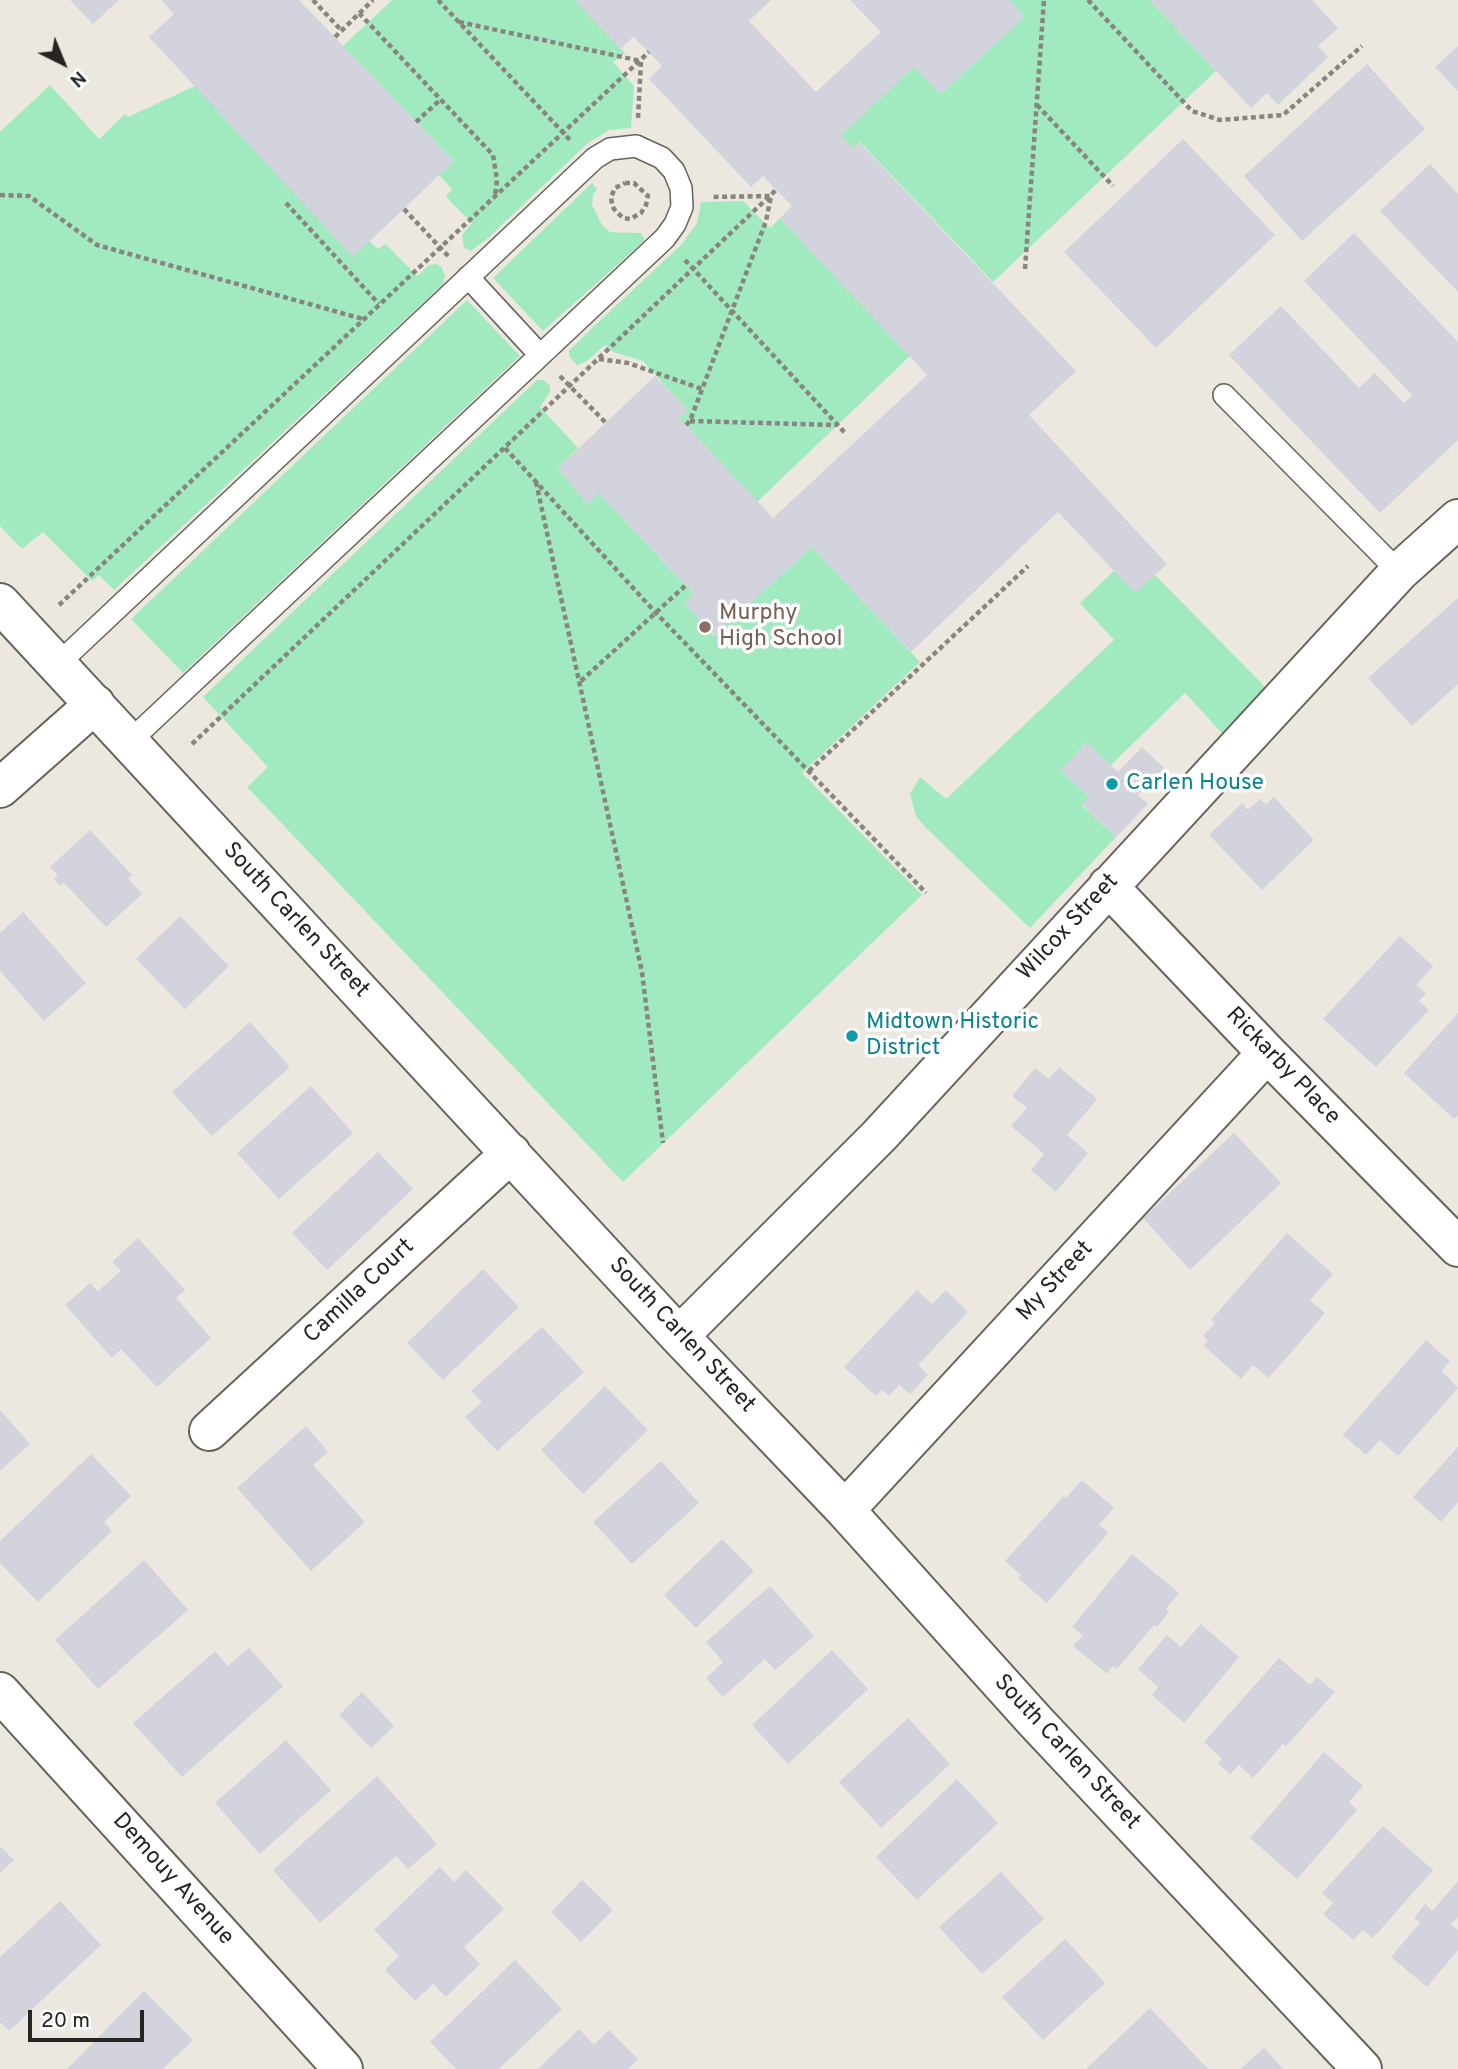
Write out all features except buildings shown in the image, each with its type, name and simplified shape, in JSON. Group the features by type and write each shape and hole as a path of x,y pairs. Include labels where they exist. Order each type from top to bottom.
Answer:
{"street":[{"name":"Wilcox Street","path":"679,1336 879,1136 1399,572 1458,519"},
{"name":"South Carlen Street","path":"0,603 679,1336 845,1510 1035,1721 1362,2069"},
{"path":"0,788 95,704"},
{"name":"Rickarby Place","path":"1108,886 1458,1247"},
{"name":"My Street","path":"845,1510 1267,1053"},
{"name":"Camilla Court","path":"209,1431 511,1153"},
{"name":"Demouy Avenue","path":"0,1692 344,2069"}],"lane":[{"path":"58,664 591,162 610,149 628,146 646,149 662,158 674,171 681,188 682,207 676,224 665,239 129,742"},
{"path":"468,277 540,355"},
{"path":"1224,395 1399,572"}],"path":[{"path":"313,0 341,30"},
{"path":"335,37 373,0"},
{"path":"438,0 615,188"},
{"path":"1025,269 1044,0"},
{"path":"1088,0 1192,111 1220,120 1283,115 1362,46"},
{"path":"359,13 493,155 497,180 495,197"},
{"path":"459,22 641,61"},
{"path":"59,605 649,52"},
{"path":"416,122 441,99"},
{"path":"1037,105 1113,186"},
{"path":"625,183 641,187 648,195 641,214 630,219 623,218 614,209 611,197 615,188 625,183"},
{"path":"192,744 776,190"},
{"path":"0,195 29,196 97,246 364,319"},
{"path":"771,196 766,221 688,423 838,425"},
{"path":"286,203 379,304"},
{"path":"404,209 468,277"},
{"path":"641,214 846,434"},
{"path":"540,355 606,423"},
{"path":"599,359 628,363 702,389"},
{"path":"505,449 656,613 926,893"},
{"path":"536,482 642,972 663,1143"},
{"path":"809,771 1028,566"},
{"path":"580,682 686,586"}],"green space":[{"path":"392,0 575,0 625,53 613,62 634,86 631,128 609,130 587,144 487,239 471,251 464,248 462,235 472,223 446,197 452,189 439,175 454,161 343,46"},
{"path":"1009,0 1150,0 1216,71 993,282 860,142 853,149 841,135 914,67 941,94 1024,16"},
{"path":"50,85 99,139 125,114 128,117 195,86 378,249 386,244 417,276 429,265 436,264 441,266 445,276 443,284 114,590 99,575 92,581 43,532 22,549 0,526 0,132"},
{"path":"592,183 597,189 592,205 602,225 610,232 641,233 645,240 543,331 493,278"},
{"path":"743,201 770,228 780,218 910,356 757,502 679,418 687,410 643,361 613,352 605,345 587,361 577,365 569,356 569,351 590,330 681,245 697,223 701,202"},
{"path":"467,300 520,356 183,673 131,619"},
{"path":"537,380 543,380 550,386 550,392 540,407 578,448 558,468 587,504 599,493 694,594 685,603 714,636 812,547 920,662 802,773 922,895 623,1182 247,787 268,767 203,697"},
{"path":"1114,571 1155,575 1266,688 1222,733 1185,693 1111,765 1086,743 1061,770 1089,797 1082,805 1116,837 1030,928 924,826 916,816 910,794 920,777 946,799 1114,640 1080,603"}],"place":[{"name":"Murphy High School","path":"705,627"},
{"name":"Carlen House","path":"1112,784"},
{"name":"Midtown Historic District","path":"852,1036"}]}
